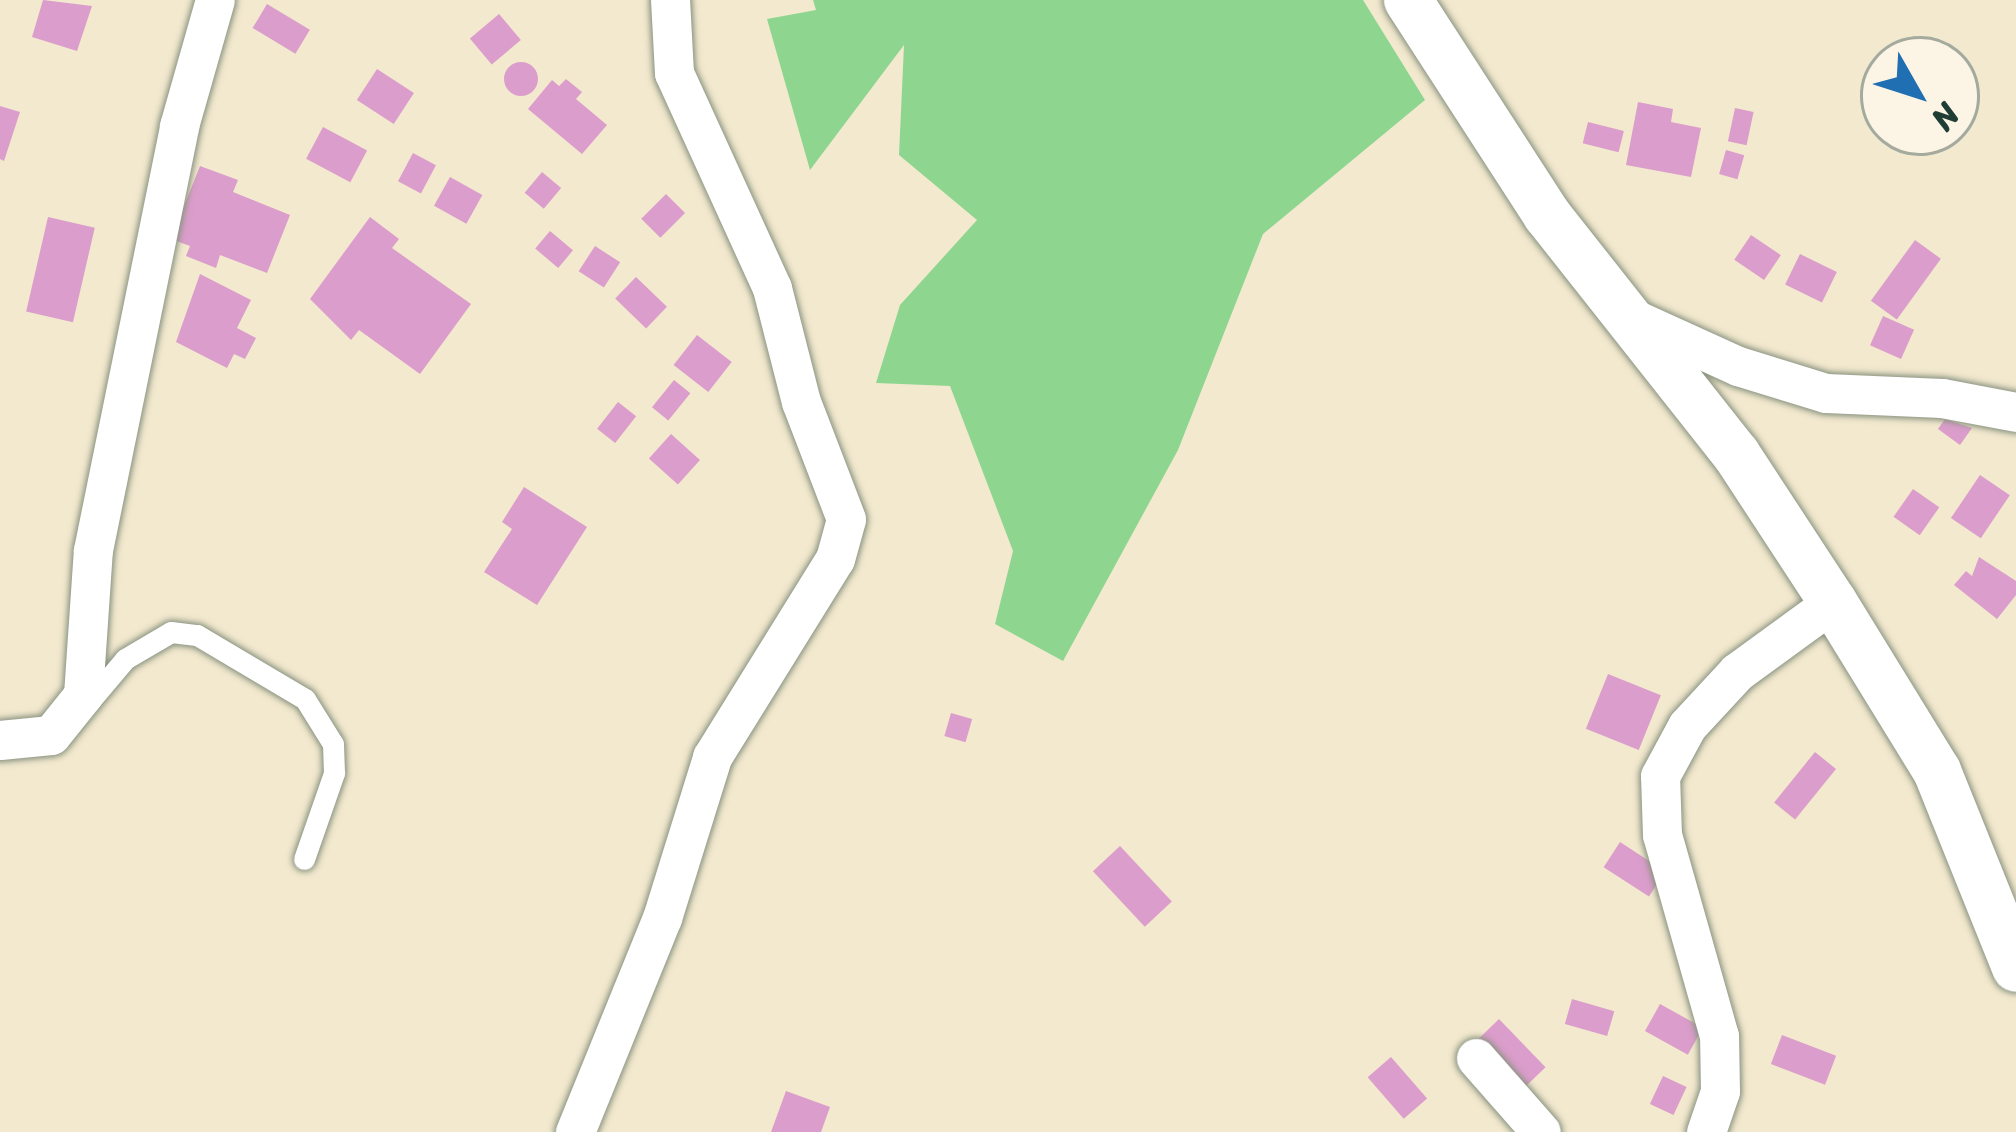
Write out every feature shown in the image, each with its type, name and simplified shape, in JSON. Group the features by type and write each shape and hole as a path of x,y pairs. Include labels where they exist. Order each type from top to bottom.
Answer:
{"street":[{"path":"0,740 22,744 70,720 83,695 93,550 179,126 215,0"},
{"path":"575,1132 662,918 712,757 836,559 846,519 801,402 772,288 674,74 670,0"},
{"path":"1408,0 1475,112 1736,454 1832,602 1937,771 2016,968"},
{"path":"1628,316 1738,366 1826,393 1942,398 2016,412"},
{"path":"1706,1132 1720,1091 1719,1036 1662,835 1660,776 1687,726 1737,672 1832,602"},
{"path":"1476,1058 1541,1132"}],"lane":[{"path":"70,720 147,641 171,632 215,645 305,699 327,731 334,772 304,859"}],"green space":[{"path":"813,0 1363,0 1425,100 1263,234 1178,450 1063,661 995,624 1013,551 950,386 876,383 900,305 977,220 899,155 904,45 810,170 767,19 816,10"}],"building":[{"path":"43,0 92,6 77,51 32,37"},
{"path":"267,4 310,30 295,54 253,28"},
{"path":"499,14 521,40 492,64 470,38"},
{"path":"521,62 533,67 538,79 533,91 521,96 509,91 504,79 509,67"},
{"path":"377,69 414,93 394,124 357,100"},
{"path":"566,79 582,92 576,99 607,125 582,154 528,109 552,80 559,86"},
{"path":"1638,102 1673,109 1671,122 1701,128 1691,177 1626,165"},
{"path":"0,106 20,112 4,161 0,159"},
{"path":"1735,108 1754,112 1747,145 1728,141"},
{"path":"1588,122 1624,131 1619,152 1583,143"},
{"path":"323,127 367,150 350,182 306,159"},
{"path":"1726,150 1744,155 1737,179 1719,174"},
{"path":"413,153 436,165 421,193 398,181"},
{"path":"200,166 238,180 233,192 290,215 267,273 220,255 216,268 186,256 190,246 171,239"},
{"path":"542,172 561,188 544,209 525,193"},
{"path":"450,177 482,195 466,224 434,206"},
{"path":"666,194 685,213 660,238 641,219"},
{"path":"48,217 95,228 73,322 26,312"},
{"path":"370,217 399,239 392,248 471,304 420,374 359,330 351,340 310,299"},
{"path":"550,231 573,250 558,268 535,249"},
{"path":"1751,235 1781,255 1764,280 1734,260"},
{"path":"1915,240 1941,259 1897,319 1871,301"},
{"path":"595,246 620,262 604,287 579,271"},
{"path":"1800,254 1837,272 1822,303 1785,285"},
{"path":"200,274 251,300 237,328 256,338 245,359 234,354 227,368 176,342"},
{"path":"636,277 667,307 646,328 615,299"},
{"path":"1883,316 1914,330 1901,359 1870,345"},
{"path":"697,335 732,362 708,392 674,365"},
{"path":"674,380 690,393 668,420 652,407"},
{"path":"618,402 636,416 615,443 597,429"},
{"path":"1945,419 1972,428 1960,445 1938,429"},
{"path":"671,434 700,460 678,485 649,459"},
{"path":"1980,475 2010,495 1981,538 1951,518"},
{"path":"524,487 587,527 537,605 484,572 512,529 502,522"},
{"path":"1913,489 1939,507 1920,535 1893,517"},
{"path":"1979,557 2016,581 2016,595 1997,619 1954,585 1966,571 1972,576"},
{"path":"1608,674 1661,695 1639,750 1586,729"},
{"path":"951,713 972,719 966,742 944,736"},
{"path":"1815,752 1836,769 1795,820 1774,803"},
{"path":"1620,842 1665,871 1649,897 1604,867"},
{"path":"1120,846 1172,902 1145,927 1093,871"},
{"path":"1572,999 1614,1011 1607,1036 1565,1024"},
{"path":"1660,1004 1703,1028 1688,1055 1645,1031"},
{"path":"1499,1019 1546,1067 1525,1087 1478,1039"},
{"path":"1782,1035 1836,1056 1825,1085 1771,1064"},
{"path":"1391,1057 1427,1099 1404,1119 1368,1077"},
{"path":"1663,1076 1687,1087 1673,1115 1650,1104"},
{"path":"786,1091 830,1107 821,1132 771,1132"}]}
